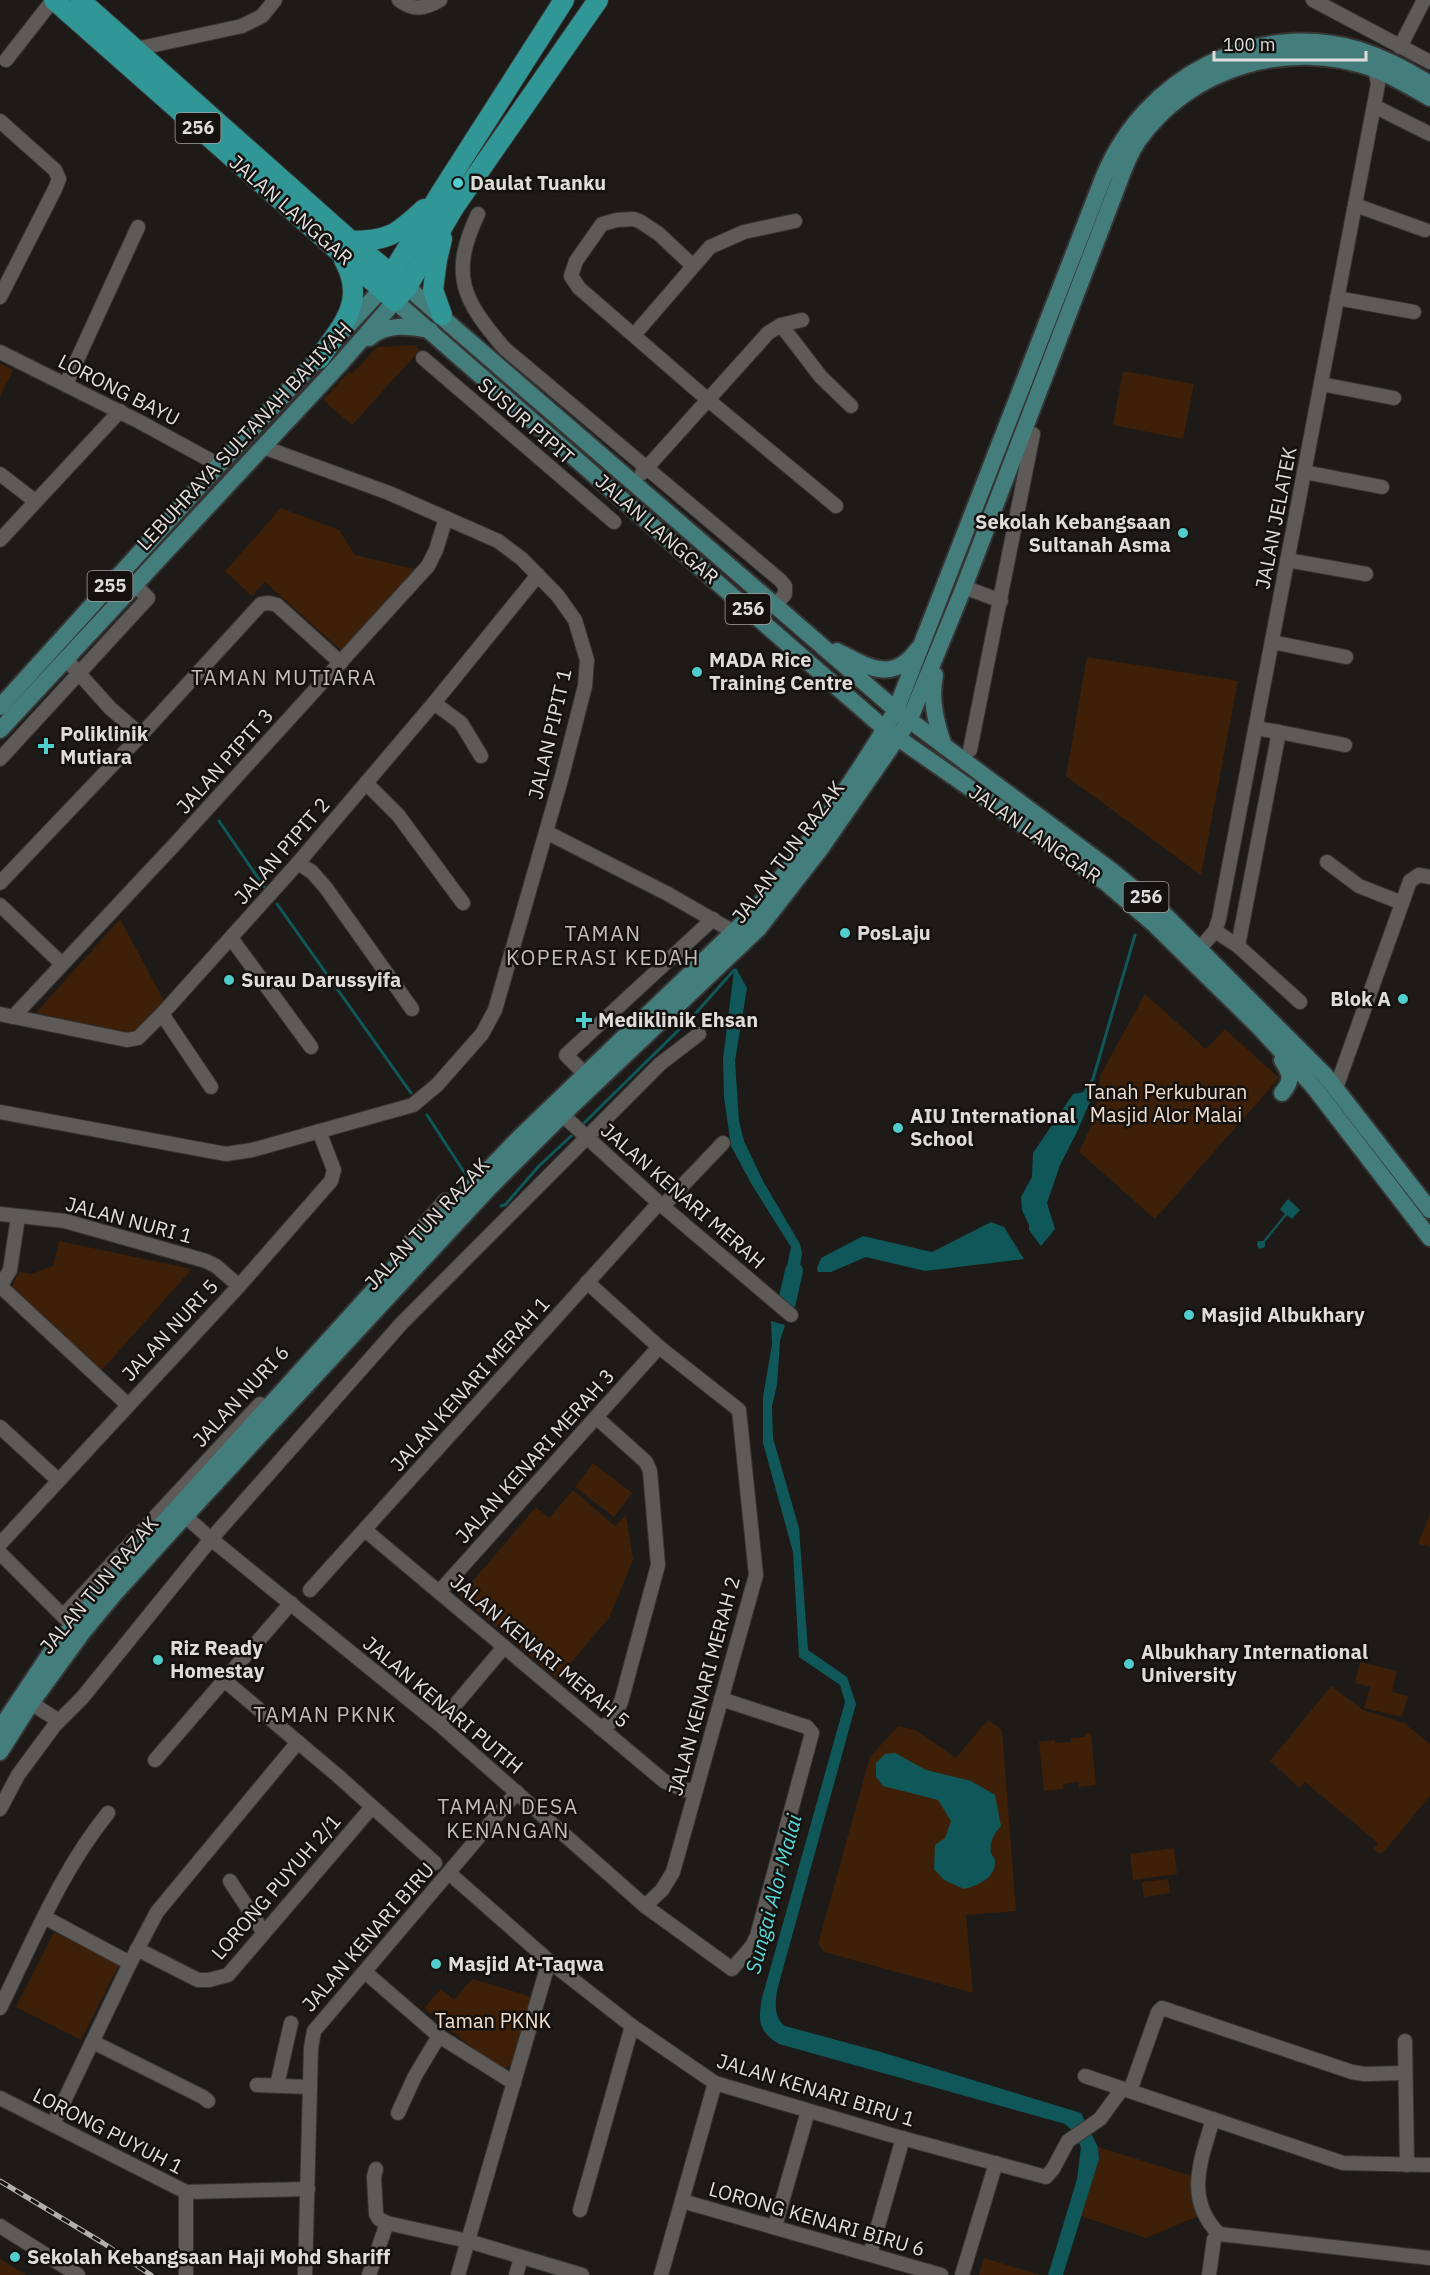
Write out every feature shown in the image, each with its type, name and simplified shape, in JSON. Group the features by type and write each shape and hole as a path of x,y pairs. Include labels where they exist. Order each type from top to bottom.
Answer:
{"highway":[{"name":"JALAN LANGGAR","path":"53,0 394,288"},
{"path":"394,288 564,0"},
{"path":"319,359 348,317 354,303 354,286 346,248 377,241 400,231 447,200 598,0"},
{"name":"JALAN LANGGAR","path":"88,2 346,248"},
{"path":"436,323 433,290 447,200"}],"main road":[{"path":"892,734 903,716 933,641 1104,176 1114,151 1137,119 1164,92 1203,66 1247,49 1284,43 1322,43 1359,50 1395,64 1430,84"},
{"path":"812,639 861,664 873,669 885,670 894,668 911,658 933,641 964,587 1129,157 1148,129 1187,93 1217,75 1251,63 1303,56 1355,63 1382,72 1430,98"},
{"name":"JALAN LANGGAR","path":"394,288 640,480 775,606 903,716 1112,870 1164,913 1336,1088 1430,1210"},
{"name":"LEBUHRAYA SULTANAH BAHIYAH","path":"0,707 219,465 319,359 394,288"},
{"name":"LEBUHRAYA SULTANAH BAHIYAH","path":"0,730 341,363 394,288"},
{"path":"341,363 379,331 436,323"},
{"name":"JALAN LANGGAR","path":"436,323 504,395 892,734 1119,894 1155,925 1260,1028 1313,1086 1430,1238"},
{"path":"212,502 219,465 236,463 259,452"},
{"path":"625,501 640,480"},
{"path":"933,641 932,690 936,718 944,746"},
{"name":"JALAN TUN RAZAK","path":"0,1752 31,1703 82,1633 116,1592 556,1110 585,1074 734,932 778,882 892,734"},
{"name":"JALAN TUN RAZAK","path":"0,1729 52,1651 68,1621 175,1508 439,1215 758,929 821,848 892,734"},
{"path":"1260,1028 1291,1073 1289,1085 1282,1093"}],"street":[{"path":"6,60 53,0"},
{"path":"136,49 242,26 262,16 275,0"},
{"path":"399,0 412,8 426,7 440,0"},
{"path":"1313,0 1430,62"},
{"path":"1400,47 1424,0"},
{"name":"JALAN JELATEK","path":"1200,948 1215,931 1220,919 1382,72"},
{"path":"1374,106 1430,135"},
{"path":"0,121 55,170 59,179 0,297"},
{"path":"1355,205 1425,230"},
{"path":"478,214 462,260 463,283 479,318 504,348 640,480 780,580 785,586 785,594 775,606"},
{"path":"693,266 659,234 641,222 628,219 602,224 576,261 571,276 579,288 707,399 836,506"},
{"path":"634,334 710,247 729,237 795,221"},
{"path":"66,384 138,227"},
{"path":"1337,298 1414,312"},
{"path":"640,480 707,399 768,333 781,326 802,320"},
{"path":"781,326 814,369 851,406"},
{"name":"LORONG BAYU","path":"0,352 120,411 219,465"},
{"name":"SUSUR PIPIT","path":"423,358 609,518 625,501"},
{"path":"1321,384 1394,398"},
{"path":"488,414 504,395"},
{"path":"0,540 120,411"},
{"path":"970,750 1033,434"},
{"name":"JALAN PIPIT 1","path":"0,1112 226,1154 252,1150 413,1105 437,1085 490,1023 546,832 585,686 587,660 575,620 558,596 538,575 522,559 498,541 389,494 259,452"},
{"path":"1304,472 1382,488"},
{"path":"0,474 35,501"},
{"name":"JALAN PIPIT 3","path":"7,1016 62,964 428,566 436,550 446,518"},
{"path":"1287,560 1366,574"},
{"name":"JALAN PIPIT 2","path":"7,1016 127,1040 138,1038 298,863 434,704 538,575"},
{"path":"0,759 148,598 135,585"},
{"path":"964,587 1001,601"},
{"path":"0,883 141,735 261,604 277,605 341,663"},
{"path":"1272,642 1346,657"},
{"path":"66,659 110,708 141,735"},
{"path":"434,704 461,723 481,756"},
{"path":"1256,728 1345,745"},
{"path":"1238,946 1279,732"},
{"path":"366,783 399,815 463,903"},
{"path":"546,832 734,932"},
{"path":"1327,862 1359,886 1402,903"},
{"path":"298,863 312,872 326,888 412,1009"},
{"path":"1336,1088 1413,878 1419,875 1430,878"},
{"path":"2,911 62,964"},
{"path":"585,1074 566,1055 713,920"},
{"path":"1215,931 1238,946 1300,1002"},
{"path":"231,938 311,1047"},
{"path":"162,1014 211,1087"},
{"path":"0,1809 18,1775 59,1721 82,1698 211,1539 401,1324 660,1064 699,1034"},
{"name":"JALAN KENARI MERAH","path":"556,1110 661,1205 791,1316"},
{"name":"JALAN NURI 5","path":"0,1544 239,1286 331,1181 334,1170 319,1131"},
{"name":"JALAN KENARI MERAH 1","path":"310,1590 587,1282 723,1143"},
{"path":"439,1215 445,1200"},
{"name":"JALAN NURI 1","path":"0,1214 66,1221 206,1261 216,1266 239,1286"},
{"path":"18,1216 10,1270 0,1287 128,1405"},
{"name":"JALAN KENARI MERAH 2","path":"587,1282 659,1347 739,1410 756,1575 671,1878 645,1906"},
{"name":"JALAN KENARI MERAH 3","path":"440,1591 659,1347"},
{"path":"597,1418 646,1462 650,1471 658,1565 618,1712 610,1722 600,1728"},
{"path":"0,1427 58,1480"},
{"name":"JALAN KENARI PUTIH","path":"185,1516 439,1724 645,1906 732,1969 745,1955 757,1936 812,1733 807,1727 721,1699"},
{"name":"JALAN KENARI MERAH 5","path":"365,1530 664,1781 684,1790 696,1791"},
{"path":"0,1553 68,1621"},
{"path":"155,1761 291,1603"},
{"path":"439,1724 504,1647"},
{"path":"224,1680 435,1863"},
{"path":"31,1703 59,1721"},
{"path":"53,2124 157,1912 298,1742"},
{"name":"JALAN KENARI BIRU","path":"305,2275 311,2048 314,2031 517,1792"},
{"name":"LORONG PUYUH 2/1","path":"137,1949 198,1980 209,1980 228,1974 372,1807"},
{"path":"0,2008 75,1857 108,1813"},
{"name":"JALAN KENARI BIRU 1","path":"449,1873 549,1960 632,2026 715,2083 1044,2177 1048,2176 1053,2169 1068,2141 1100,2119 1126,2090"},
{"path":"230,1881 264,1933"},
{"path":"44,1917 130,1963"},
{"path":"458,2275 549,1960"},
{"path":"365,1972 439,2036 514,2083"},
{"path":"1126,2090 1158,2012 1162,2008 1352,2072 1404,2073"},
{"path":"277,2085 291,2023"},
{"path":"580,2210 632,2026"},
{"path":"398,2113 415,2076 439,2036"},
{"path":"1405,2041 1407,2165"},
{"path":"93,2042 208,2101"},
{"path":"1085,2076 1343,2163 1430,2165"},
{"path":"661,2275 715,2083"},
{"path":"257,2085 310,2087"},
{"name":"LORONG PUYUH 1","path":"0,2098 186,2192 308,2189"},
{"path":"775,2226 808,2111"},
{"path":"1213,2119 1198,2172 1198,2184 1202,2211 1210,2225 1219,2234 1430,2258"},
{"path":"870,2254 903,2138"},
{"path":"962,2275 996,2163"},
{"path":"376,2169 374,2177 376,2214 379,2219 387,2223 468,2241 566,2273 582,2275"},
{"path":"186,2192 186,2274"},
{"name":"LORONG KENARI BIRU 6","path":"682,2201 941,2275"},
{"path":"369,2275 387,2223"},
{"path":"0,2226 78,2275"},
{"path":"1209,2275 1215,2239 1219,2234"},
{"path":"516,2275 521,2258"}],"green space":[{"path":"415,345 420,350 352,425 323,400 377,347"},
{"path":"0,363 13,370 0,397"},
{"path":"1123,371 1194,384 1183,439 1113,425"},
{"path":"281,508 339,530 355,555 414,569 342,651 265,582 252,596 225,571"},
{"path":"1087,657 1238,681 1201,875 1066,776"},
{"path":"120,919 164,1001 132,1033 36,1013"},
{"name":"Tanah Perkuburan Masjid Alor Malai","path":"1145,994 1206,1049 1225,1029 1279,1078 1155,1219 1079,1152 1094,1120 1101,1074"},
{"path":"59,1241 192,1269 101,1371 11,1289 19,1272 31,1274 53,1266"},
{"path":"593,1463 632,1493 614,1517 575,1487"},
{"path":"573,1490 615,1526 626,1515 633,1560 609,1618 557,1679 460,1596 536,1507 549,1518"},
{"path":"1430,1513 1430,1547 1418,1544"},
{"path":"1360,1662 1397,1671 1392,1692 1408,1696 1402,1717 1364,1708 1370,1687 1355,1683"},
{"path":"1331,1686 1363,1710 1404,1723 1430,1744 1430,1796 1380,1854 1373,1849 1378,1843 1305,1782 1300,1788 1270,1761"},
{"path":"988,1720 1002,1730 1016,1911 966,1915 973,1993 824,1952 818,1944 870,1757 898,1726 915,1730 956,1758"},
{"path":"1085,1733 1091,1733 1096,1785 1079,1787 1079,1782 1063,1784 1064,1789 1044,1791 1039,1742 1055,1740 1055,1743 1071,1742 1071,1738 1085,1737"},
{"path":"1174,1848 1177,1874 1133,1880 1130,1854"},
{"path":"1168,1879 1170,1893 1144,1897 1142,1882"},
{"path":"54,1932 119,1965 81,2040 16,2007"},
{"name":"Taman PKNK","path":"472,1979 536,1998 515,2065 498,2069 424,2008 441,1989 454,2000"},
{"path":"1098,2147 1192,2176 1198,2216 1146,2238 1081,2216 1099,2159"},
{"path":"984,2258 1041,2275 979,2275"},
{"path":"0,2259 27,2275 0,2275"}],"water":[{"path":"736,968 747,988 735,1061 739,1121 744,1141 763,1181 800,1244 802,1254 795,1297 782,1290 791,1247 752,1185 731,1146 724,1097 723,1059"},
{"path":"1095,1090 1060,1165 1047,1203 1055,1229 1041,1246 1029,1230 1022,1210 1021,1197 1032,1177 1033,1153 1073,1094"},
{"path":"1288,1199 1300,1210 1292,1219 1287,1215 1265,1242 1265,1247 1259,1249 1258,1241 1263,1241 1285,1214 1280,1209"},
{"path":"991,1222 1004,1227 1024,1259 925,1271 866,1257 831,1272 818,1272 817,1268 821,1258 863,1236 932,1252"},
{"path":"771,1321 785,1325 780,1341 777,1385 772,1406 773,1438 799,1528 808,1650 847,1677 856,1704 778,1987 776,2003 778,2018 785,2026 881,2052 1081,2113 1098,2147 1099,2159 1063,2275 1048,2275 1077,2179 1081,2147 1073,2131 1065,2124 779,2044 767,2035 761,2025 762,1998 845,1702 840,1685 799,1657 793,1552 763,1443 763,1397 772,1344"},
{"path":"895,1753 926,1770 971,1781 995,1795 1001,1826 991,1842 991,1853 995,1860 994,1867 985,1880 964,1889 944,1880 934,1869 935,1845 945,1838 951,1821 938,1800 883,1786 876,1777 876,1763 885,1754"}],"waterway":[{"path":"219,821 265,888"},
{"path":"277,904 411,1093"},
{"path":"1083,1095 1093,1079 1135,935"},
{"path":"582,1125 696,1013 734,970"},
{"path":"427,1115 466,1175"},
{"path":"501,1206 505,1205 539,1166 571,1136"},
{"name":"Sungai Alor Malai","path":"787,1302 794,1271"}],"railway":[{"path":"0,2181 151,2275"}],"place":[{"name":"Daulat Tuanku","path":"458,183"},
{"name":"Sekolah Kebangsaan Sultanah Asma","path":"1183,533"},
{"name":"MADA Rice Training Centre","path":"697,672"},
{"name":"Poliklinik Mutiara","path":"46,746"},
{"name":"PosLaju","path":"845,933"},
{"name":"Surau Darussyifa","path":"229,980"},
{"name":"Blok A","path":"1403,999"},
{"name":"Mediklinik Ehsan","path":"584,1020"},
{"name":"AIU International School","path":"898,1128"},
{"name":"Masjid Albukhary","path":"1189,1315"},
{"name":"Riz Ready Homestay","path":"158,1660"},
{"name":"Albukhary International University","path":"1129,1664"},
{"name":"Masjid At-Taqwa","path":"436,1964"},
{"name":"Sekolah Kebangsaan Haji Mohd Shariff","path":"15,2257"}],"district":[{"name":"TAMAN MUTIARA","path":"284,678"},
{"name":"TAMAN KOPERASI KEDAH","path":"603,946"},
{"name":"TAMAN PKNK","path":"325,1715"},
{"name":"TAMAN DESA KENANGAN","path":"508,1819"}]}
